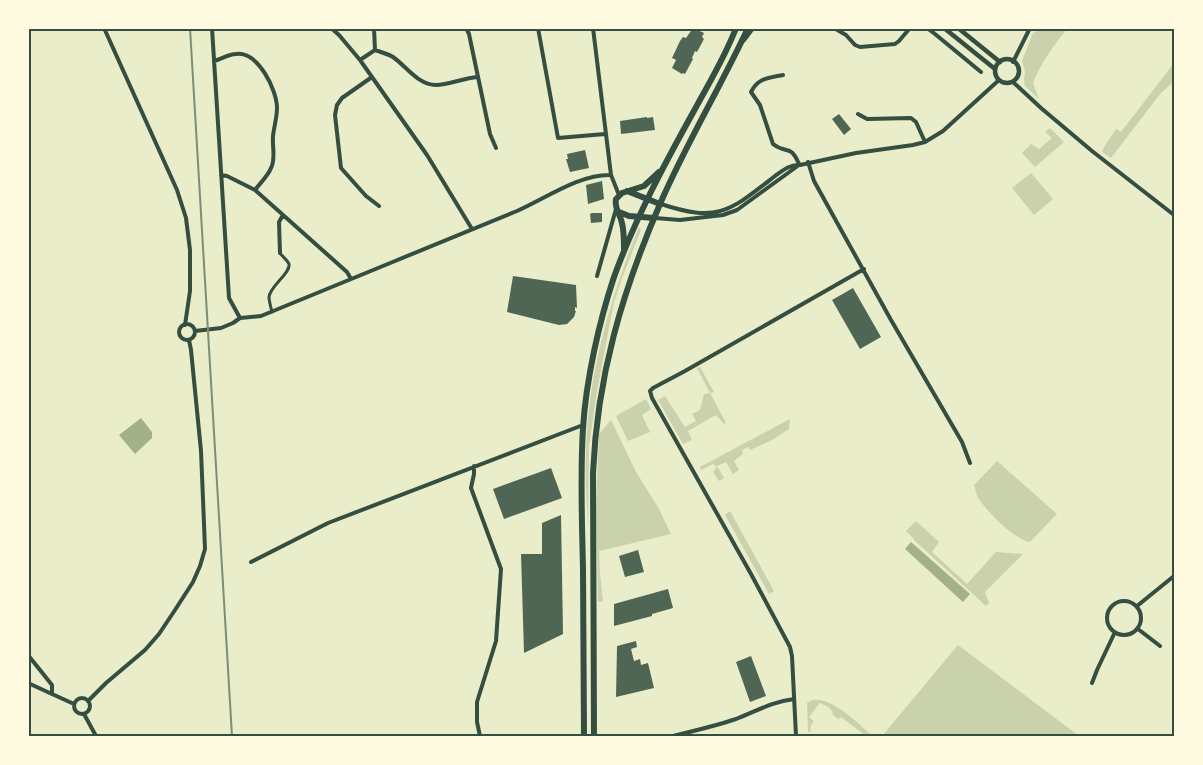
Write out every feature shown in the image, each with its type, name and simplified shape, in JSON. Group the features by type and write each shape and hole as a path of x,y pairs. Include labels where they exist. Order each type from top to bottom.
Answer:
{"main road":[{"path":"584,736 581,472 583,425 601,322 614,278 647,200 736,28"},
{"path":"594,736 593,473 603,380 615,326 631,276 654,218 739,47 746,28"},
{"path":"624,252 623,228 616,199 626,191 644,186 663,169"},
{"path":"626,191 660,204"},
{"path":"617,210 629,216 654,218"}],"street":[{"path":"104,28 177,190 186,218 190,250 190,291 185,325"},
{"path":"212,28 229,298 240,318"},
{"path":"332,28 372,77 426,155 472,229"},
{"path":"374,28 375,50"},
{"path":"466,28 490,134 496,148"},
{"path":"538,28 558,138 605,134"},
{"path":"593,28 611,175 619,195"},
{"path":"739,47 753,28"},
{"path":"834,28 846,35 855,45 861,47 895,44 909,28"},
{"path":"927,28 981,72"},
{"path":"944,28 995,69 999,80 1005,83 1013,82 1019,72 1016,64 1006,60 1000,62 995,69"},
{"path":"958,28 1000,62"},
{"path":"1013,62 1030,28"},
{"path":"360,60 375,50"},
{"path":"375,50 391,56 419,80 428,83 437,85 477,77"},
{"path":"214,61 237,53 245,56 259,65 273,89 277,107 272,138 272,168 255,190"},
{"path":"783,75 761,80 751,92 760,105 773,144 795,154 800,165"},
{"path":"372,77 342,98 335,114 341,168 366,196 379,206"},
{"path":"654,218 680,220 723,215 737,210 788,172 808,162 913,145 925,141 943,131 999,80"},
{"path":"1013,82 1092,151 1174,215"},
{"path":"858,114 867,119 911,118 916,122 925,141"},
{"path":"808,162 814,181 962,442 970,463"},
{"path":"660,204 696,213 724,211 742,202 785,169 795,164 800,165"},
{"path":"221,175 255,190 347,272 351,279"},
{"path":"195,331 221,328 240,318 261,316 272,312 524,208 569,185 611,175"},
{"path":"597,276 617,210"},
{"path":"272,312 269,297 290,266 280,253 279,222 283,215"},
{"path":"796,736 792,656 787,640 650,391 864,270"},
{"path":"185,325 191,325 195,331 195,335 189,340 183,339 179,334 180,329 185,325"},
{"path":"88,701 145,650 159,634 194,582 205,549 201,451 189,340"},
{"path":"251,562 328,523 583,425"},
{"path":"474,466 471,488 501,569 496,641 477,702 480,736"},
{"path":"1137,606 1174,576"},
{"path":"1127,601 1137,606 1142,616 1138,628 1126,635 1115,632 1108,624 1108,612 1111,607 1116,603 1127,601"},
{"path":"1138,628 1160,646"},
{"path":"1092,683 1115,632"},
{"path":"28,655 52,685 52,693"},
{"path":"28,683 74,704"},
{"path":"80,698 88,701 90,708 84,714 74,709 76,700 80,698"},
{"path":"673,736 716,726 779,701 794,699"},
{"path":"84,714 96,736"}],"shaded area":[{"path":"1042,29 1067,29 1048,55 1033,83 1039,99 1025,86 1022,61 1033,33"},
{"path":"1174,63 1174,81 1160,94 1111,158 1102,152 1116,129 1121,132"},
{"path":"1050,128 1064,142 1035,167 1022,153 1031,144 1039,149 1052,138 1045,132"},
{"path":"1031,173 1053,199 1034,215 1012,188"},
{"path":"640,228 614,302 597,391 589,447 588,529 586,461 591,394 610,310"},
{"path":"700,367 714,392 710,393 697,368"},
{"path":"710,393 726,423 724,424 716,415 688,431 692,440 683,444 658,400 665,396 685,427 696,421 692,414 700,410 704,394"},
{"path":"646,399 651,409 642,415 650,432 628,441 616,416"},
{"path":"141,418 152,432 152,438 135,454 119,435"},
{"path":"790,419 789,429 772,440 750,450 748,447 742,450 743,454 734,461 739,470 733,474 726,462 717,466 724,478 719,481 713,472 717,467 713,464 701,470 700,467"},
{"path":"611,420 636,472 658,507 671,534 599,551 603,601 598,602 596,505 599,434"},
{"path":"997,461 1057,514 1030,542 1002,525 977,496 974,485"},
{"path":"730,511 774,591 769,594 725,515"},
{"path":"916,521 939,542 932,552 967,584 996,552 1023,554 985,592 989,603 986,606 906,531"},
{"path":"911,542 970,594 963,602 905,549"},
{"path":"958,645 1079,736 883,735"},
{"path":"820,700 837,707 873,736 866,736 841,717 838,719 832,714 830,708 820,703 809,717 814,721 810,733 807,703"}],"building":[{"path":"693,28 704,33 702,37 704,39 697,52 695,51 685,74 682,74 672,68 676,60 672,58 680,41 683,37 686,38"},
{"path":"839,114 851,129 844,135 832,119"},
{"path":"653,117 655,130 621,134 620,121"},
{"path":"585,150 589,168 570,172 566,159 568,159 567,154"},
{"path":"602,181 604,199 588,204 586,185"},
{"path":"602,213 602,222 591,223 590,214"},
{"path":"513,276 576,285 577,308 575,307 574,317 567,324 559,325 507,312"},
{"path":"853,288 881,337 860,349 832,300"},
{"path":"551,468 562,498 504,519 493,489"},
{"path":"561,515 563,634 524,653 521,554 542,554 542,523"},
{"path":"638,550 644,572 625,577 619,556"},
{"path":"668,589 673,608 614,626 614,604"},
{"path":"636,641 637,647 631,649 634,661 640,659 641,665 648,663 654,688 616,697 617,646"},
{"path":"751,656 766,696 750,702 736,662"}],"railway":[{"path":"190,28 232,736"}]}
